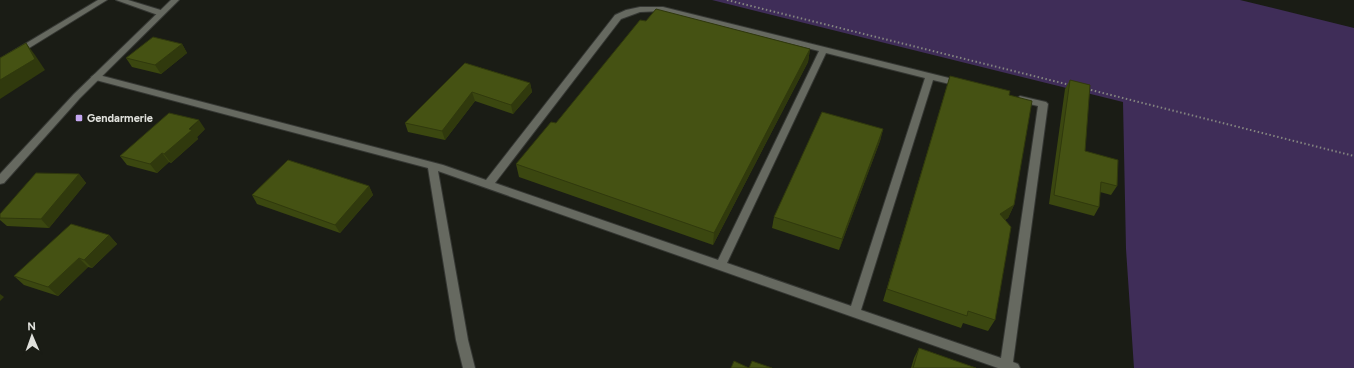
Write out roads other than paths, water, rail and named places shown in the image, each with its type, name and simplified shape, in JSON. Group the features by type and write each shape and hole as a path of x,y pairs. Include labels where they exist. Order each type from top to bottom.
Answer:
{"main road":[{"path":"0,63 103,0"},
{"path":"120,0 161,13"},
{"path":"0,180 55,118 175,0"},
{"path":"489,184 618,17 639,9 663,9 968,85"},
{"path":"721,265 824,49"},
{"path":"854,313 930,76"},
{"path":"95,77 432,166 489,184 854,313 1010,366 1043,104 1013,97"},
{"path":"432,166 462,340 469,368"}],"place":[{"name":"Gendarmerie","path":"79,118"}]}
